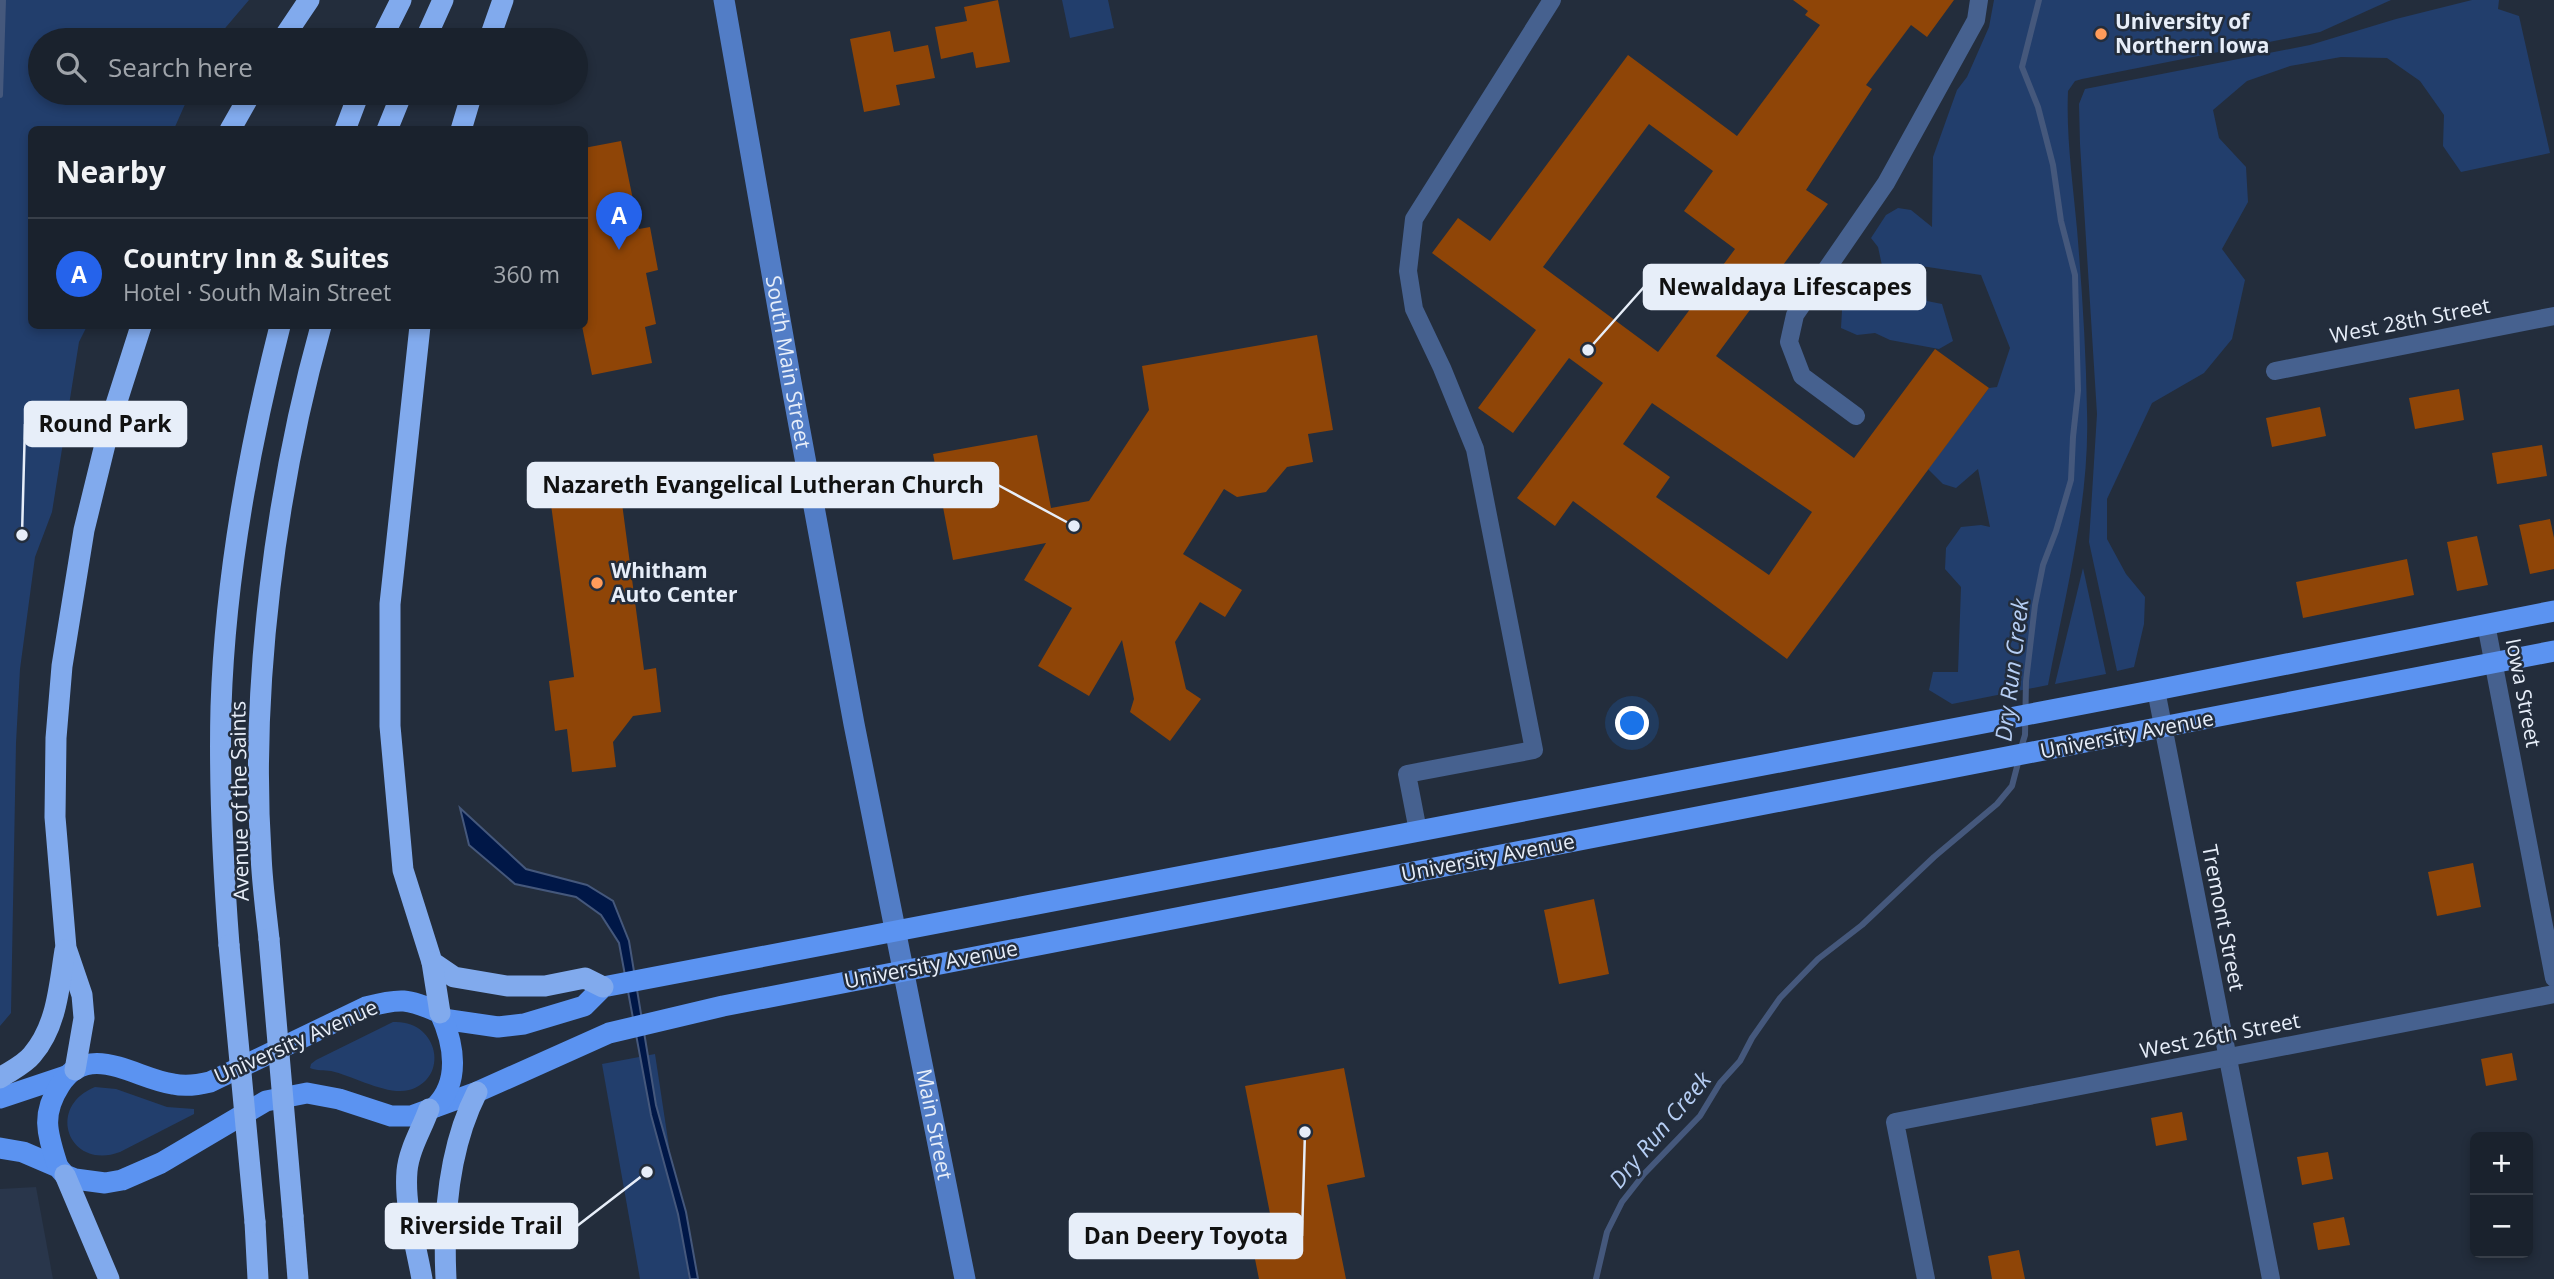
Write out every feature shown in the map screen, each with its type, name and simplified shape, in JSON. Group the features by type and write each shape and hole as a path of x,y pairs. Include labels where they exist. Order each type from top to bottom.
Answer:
{"highway":[{"path":"290,28 309,0"},
{"path":"387,28 401,0"},
{"path":"430,28 443,0"},
{"path":"493,28 503,0"},
{"path":"232,126 244,105"},
{"path":"347,126 354,105"},
{"path":"389,126 397,105"},
{"path":"462,126 468,105"},
{"path":"70,1073 84,1018 82,995 66,948 55,817 56,738 62,666 84,530 111,420 140,329"},
{"name":"Avenue of the Saints","path":"258,1279 223,855 222,692 243,505 267,379 280,329"},
{"name":"Avenue of the Saints","path":"298,1279 261,853 259,766 267,628 284,498 308,374 320,329"},
{"path":"420,329 390,604 390,726 403,870 432,962 442,1016"},
{"path":"0,1078 30,1057 46,1035 55,1012 66,948"},
{"path":"432,962 454,977 507,986 545,986 585,978 603,987"},
{"path":"446,1279 445,1211 466,1113 477,1092"},
{"path":"422,1279 408,1200 407,1170 414,1146 432,1108"},
{"path":"61,1171 109,1279"}],"main road":[{"name":"University Avenue","path":"0,1098 95,1064 112,1064 171,1084 192,1086 210,1082 366,1007 393,1000 415,1002 442,1016 498,1027 524,1024 584,1006 603,987 650,977 895,930 935,925 2554,611"},
{"name":"University Avenue","path":"0,1148 23,1152 91,1183 122,1180 161,1163 266,1101 307,1093 339,1099 391,1116 411,1116 477,1092 609,1033 657,1021 903,970 2554,651"},
{"path":"432,1108 446,1097 453,1059 449,1034 442,1016"},
{"path":"61,1171 48,1136 47,1121 51,1099 70,1073"}],"street":[{"name":"South Main Street","path":"724,0 791,382 903,970"},
{"path":"1418,831 1407,774 1534,750 1475,449 1442,368 1414,309 1408,271 1414,219 1552,0"},
{"path":"1856,416 1802,376 1789,342 1795,315 1886,183 1976,20 1979,0"},
{"name":"West 28th Street","path":"2275,371 2554,316"},
{"name":"Iowa Street","path":"2486,624 2554,978"},
{"name":"Tremont Street","path":"2157,690 2271,1279"},
{"name":"Main Street","path":"903,970 965,1279"},
{"name":"West 26th Street","path":"1926,1279 1895,1122 2554,994"}],"shaded area":[{"path":"0,0 249,0 225,28 28,28 28,105 185,105 175,126 28,126 28,329 86,329 79,342 52,512 35,557 20,669 11,1013 0,1026"},
{"path":"1062,0 1108,0 1114,28 1070,38"},
{"path":"1994,0 2391,0 2320,32 2082,79 2075,81 2068,91 2087,411 2085,480 2069,583 2048,685 1952,704 1929,690 1933,672 1958,672 1961,587 1945,569 1946,548 1961,527 1990,527 1978,469 1956,488 1943,484 1928,469 1989,388 1997,387 2010,348 1981,275 1921,266 1927,301 1942,304 1953,341 1939,349 1890,340 1875,333 1857,335 1841,328 1843,293 1858,282 1874,279 1883,270 1878,247 1871,238 1886,215 1898,208 1911,210 1932,227 1933,157 1957,90 1967,77 1989,27"},
{"path":"2472,0 2499,0 2498,9 2519,16 2550,153 2461,172 2443,146 2444,115 2420,81 2387,58 2341,57 2290,66 2247,81 2213,110 2219,138 2246,167 2248,202 2222,249 2245,280 2232,339 2204,373 2152,403 2107,499 2107,539 2126,574 2145,597 2144,624 2134,667 2117,671 2089,542 2097,414 2080,144 2079,104 2085,89 2310,45"},
{"path":"2083,568 2106,674 2055,684"},
{"path":"460,808 526,869 587,885 613,901 629,941 656,1105 686,1212 698,1279 690,1279 678,1214 651,1115 619,943 601,915 576,897 515,884 469,845"},
{"path":"393,1022 408,1024 429,1039 434,1050 434,1062 431,1074 422,1084 409,1090 391,1090 331,1071 310,1068 316,1060"},
{"path":"655,1054 689,1279 640,1279 602,1064"},
{"path":"95,1087 116,1089 167,1107 194,1109 194,1114 120,1152 102,1155 88,1153 76,1145 67,1121 71,1108 80,1096"},
{"path":"36,1187 53,1279 0,1279 0,1189"}],"building":[{"path":"998,0 1010,62 976,68 973,52 941,59 935,27 967,21 964,7"},
{"path":"1793,0 1954,0 1927,37 1911,25 1866,85 1872,89 1806,190 1828,204 1716,356 1854,458 1935,349 1989,388 1787,659 1573,501 1555,526 1517,498 1603,383 1569,358 1513,433 1478,408 1536,330 1432,253 1458,218 1490,241 1628,55 1737,136 1820,25 1805,15 1808,11","holes":["1649,124 1713,171 1684,211 1735,249 1658,352 1543,267","1652,403 1812,512 1769,575 1656,497 1670,477 1623,444"]},
{"path":"890,31 894,52 928,45 935,78 896,85 900,105 864,112 850,39"},
{"path":"621,141 639,229 650,227 658,270 646,273 656,324 645,327 652,363 592,375 583,329 588,329 588,147"},
{"path":"1317,335 1333,430 1308,434 1313,462 1287,467 1266,492 1237,497 1224,489 1183,554 1242,590 1225,617 1200,602 1175,642 1186,689 1201,699 1170,741 1130,712 1134,699 1122,640 1089,696 1038,666 1072,608 1024,580 1046,543 953,560 933,454 1037,435 1051,508 1089,501 1149,410 1142,366"},
{"path":"2459,389 2464,420 2415,429 2409,398"},
{"path":"2320,407 2326,436 2272,447 2266,418"},
{"path":"2542,445 2547,476 2497,484 2492,453"},
{"name":"Whitham Auto Center","path":"620,488 644,670 656,668 661,712 633,716 613,742 616,767 572,772 567,729 555,731 549,681 574,677 550,497"},
{"path":"2550,519 2554,538 2554,569 2530,574 2519,525"},
{"path":"2477,536 2488,585 2457,591 2447,542"},
{"path":"2407,559 2414,595 2303,618 2296,582"},
{"path":"2473,863 2481,907 2437,916 2428,872"},
{"path":"1594,899 1609,974 1559,984 1544,910"},
{"path":"2512,1053 2517,1080 2486,1086 2481,1059"},
{"path":"1344,1068 1365,1177 1327,1185 1346,1279 1259,1279 1252,1244 1275,1239 1245,1086"},
{"path":"2182,1112 2187,1140 2156,1146 2151,1118"},
{"path":"2328,1152 2333,1179 2302,1185 2297,1157"},
{"path":"2344,1217 2350,1245 2318,1250 2313,1223"},
{"path":"2019,1250 2025,1279 1992,1279 1988,1256"}],"waterway":[{"path":"0,95 3,0"},
{"name":"Dry Run Creek","path":"2021,748 2025,735 2026,681 2035,605 2043,565 2071,480 2078,391 2075,275 2061,221 2053,165 2038,107 2022,67 2039,0"},
{"name":"Dry Run Creek","path":"1596,1279 1607,1232 1622,1202 1644,1174 1700,1116 1720,1083 1740,1061 1752,1038 1780,998 1818,959 1862,925 1934,857 1997,804 2012,786 2019,759"}],"place":[{"name":"University of Northern Iowa","path":"2101,34"},
{"name":"Country Inn & Suites","path":"619,250"},
{"name":"Newaldaya Lifescapes","path":"1588,350"},
{"name":"Nazareth Evangelical Lutheran Church","path":"1074,526"},
{"name":"Round Park","path":"22,535"},
{"name":"Whitham Auto Center","path":"597,583"},
{"name":"Dan Deery Toyota","path":"1305,1132"},
{"name":"Riverside Trail","path":"647,1172"}]}
